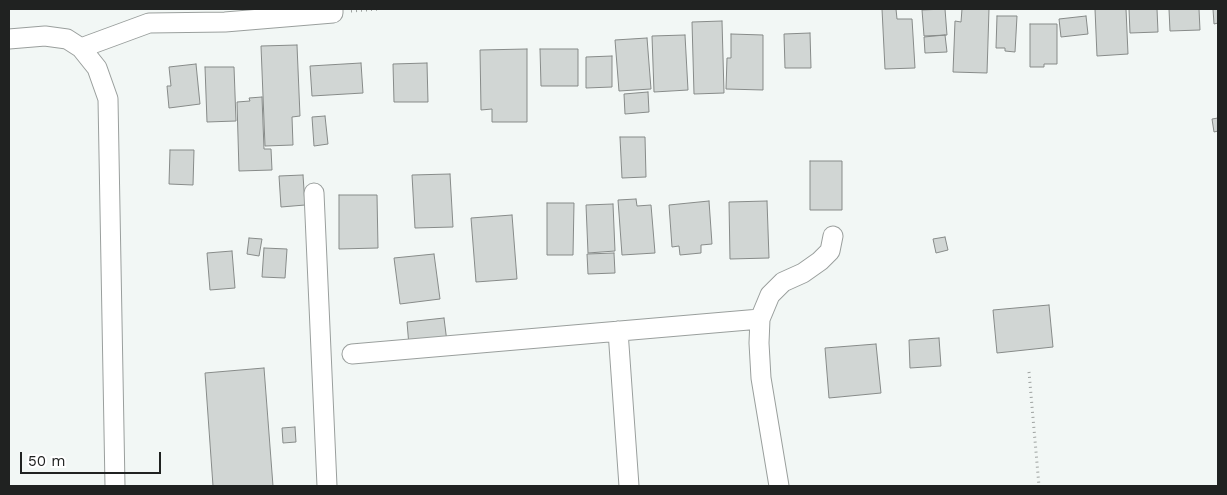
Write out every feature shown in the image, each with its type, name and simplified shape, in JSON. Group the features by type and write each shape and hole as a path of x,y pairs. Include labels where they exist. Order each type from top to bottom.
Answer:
{"street":[{"path":"81,48 149,23 225,22 333,11"},
{"path":"9,39 45,36 67,39 81,48 98,68 108,99 116,486"},
{"path":"314,193 327,486"},
{"path":"778,486 760,378 760,320 770,295 784,282 803,273 820,261 830,251 834,236"},
{"path":"352,354 760,320"},
{"path":"618,331 629,486"}],"path":[{"path":"333,11 380,9"},
{"path":"1029,372 1039,486"}],"building":[{"path":"882,9 896,9 897,19 912,19 915,68 885,69"},
{"path":"945,9 947,35 924,36 922,10"},
{"path":"962,9 989,9 987,73 953,72 955,21 961,22"},
{"path":"1095,9 1126,9 1128,54 1097,56"},
{"path":"1129,9 1157,9 1158,32 1130,33"},
{"path":"1169,9 1199,9 1200,30 1170,31"},
{"path":"1213,9 1218,9 1218,23 1214,24"},
{"path":"997,16 1017,16 1015,52 1005,51 1005,48 996,48"},
{"path":"1086,16 1088,34 1061,37 1059,19"},
{"path":"722,21 724,93 694,94 692,22"},
{"path":"1030,24 1057,24 1057,64 1044,64 1044,67 1030,67"},
{"path":"810,33 811,68 785,68 784,34"},
{"path":"731,34 763,35 763,90 726,89 727,58 731,58"},
{"path":"685,35 688,90 654,92 652,36"},
{"path":"945,35 947,52 925,53 924,37"},
{"path":"647,38 651,89 619,91 615,40"},
{"path":"297,45 300,116 292,117 293,145 265,146 261,46"},
{"path":"527,49 527,122 492,122 492,109 481,110 480,50"},
{"path":"540,49 578,49 578,86 541,86"},
{"path":"612,56 612,87 586,88 586,57"},
{"path":"361,63 363,93 312,96 310,66"},
{"path":"427,63 428,102 394,102 393,64"},
{"path":"196,64 200,104 169,108 167,86 171,86 169,67"},
{"path":"205,67 234,67 236,121 207,122"},
{"path":"648,92 649,112 625,114 624,94"},
{"path":"262,97 264,149 271,149 272,170 239,171 237,102 250,101 249,98"},
{"path":"325,116 328,144 314,146 312,117"},
{"path":"1218,118 1218,131 1214,132 1212,119"},
{"path":"620,137 645,137 646,177 622,178"},
{"path":"170,150 194,150 193,185 169,184"},
{"path":"810,161 842,161 842,210 810,210"},
{"path":"450,174 453,227 415,228 412,175"},
{"path":"303,175 305,205 281,207 279,176"},
{"path":"339,195 377,195 378,248 339,249"},
{"path":"636,199 637,206 651,205 655,253 622,255 618,200"},
{"path":"709,201 712,244 701,245 701,253 680,255 679,246 672,247 669,205"},
{"path":"767,201 769,258 730,259 729,202"},
{"path":"547,203 574,203 573,255 547,255"},
{"path":"613,204 615,251 588,253 586,205"},
{"path":"512,215 517,279 476,282 471,218"},
{"path":"945,237 948,250 936,253 933,239"},
{"path":"249,238 262,239 259,256 247,254"},
{"path":"264,248 287,249 285,278 262,277"},
{"path":"232,251 235,288 210,290 207,253"},
{"path":"614,253 615,273 588,274 587,254"},
{"path":"434,254 440,299 400,304 394,258"},
{"path":"1049,305 1053,347 997,353 993,310"},
{"path":"444,318 447,342 409,346 407,322"},
{"path":"939,338 941,366 910,368 909,340"},
{"path":"876,344 881,393 829,398 825,348"},
{"path":"264,368 273,486 213,486 205,373"},
{"path":"295,427 296,442 283,443 282,428"}]}
